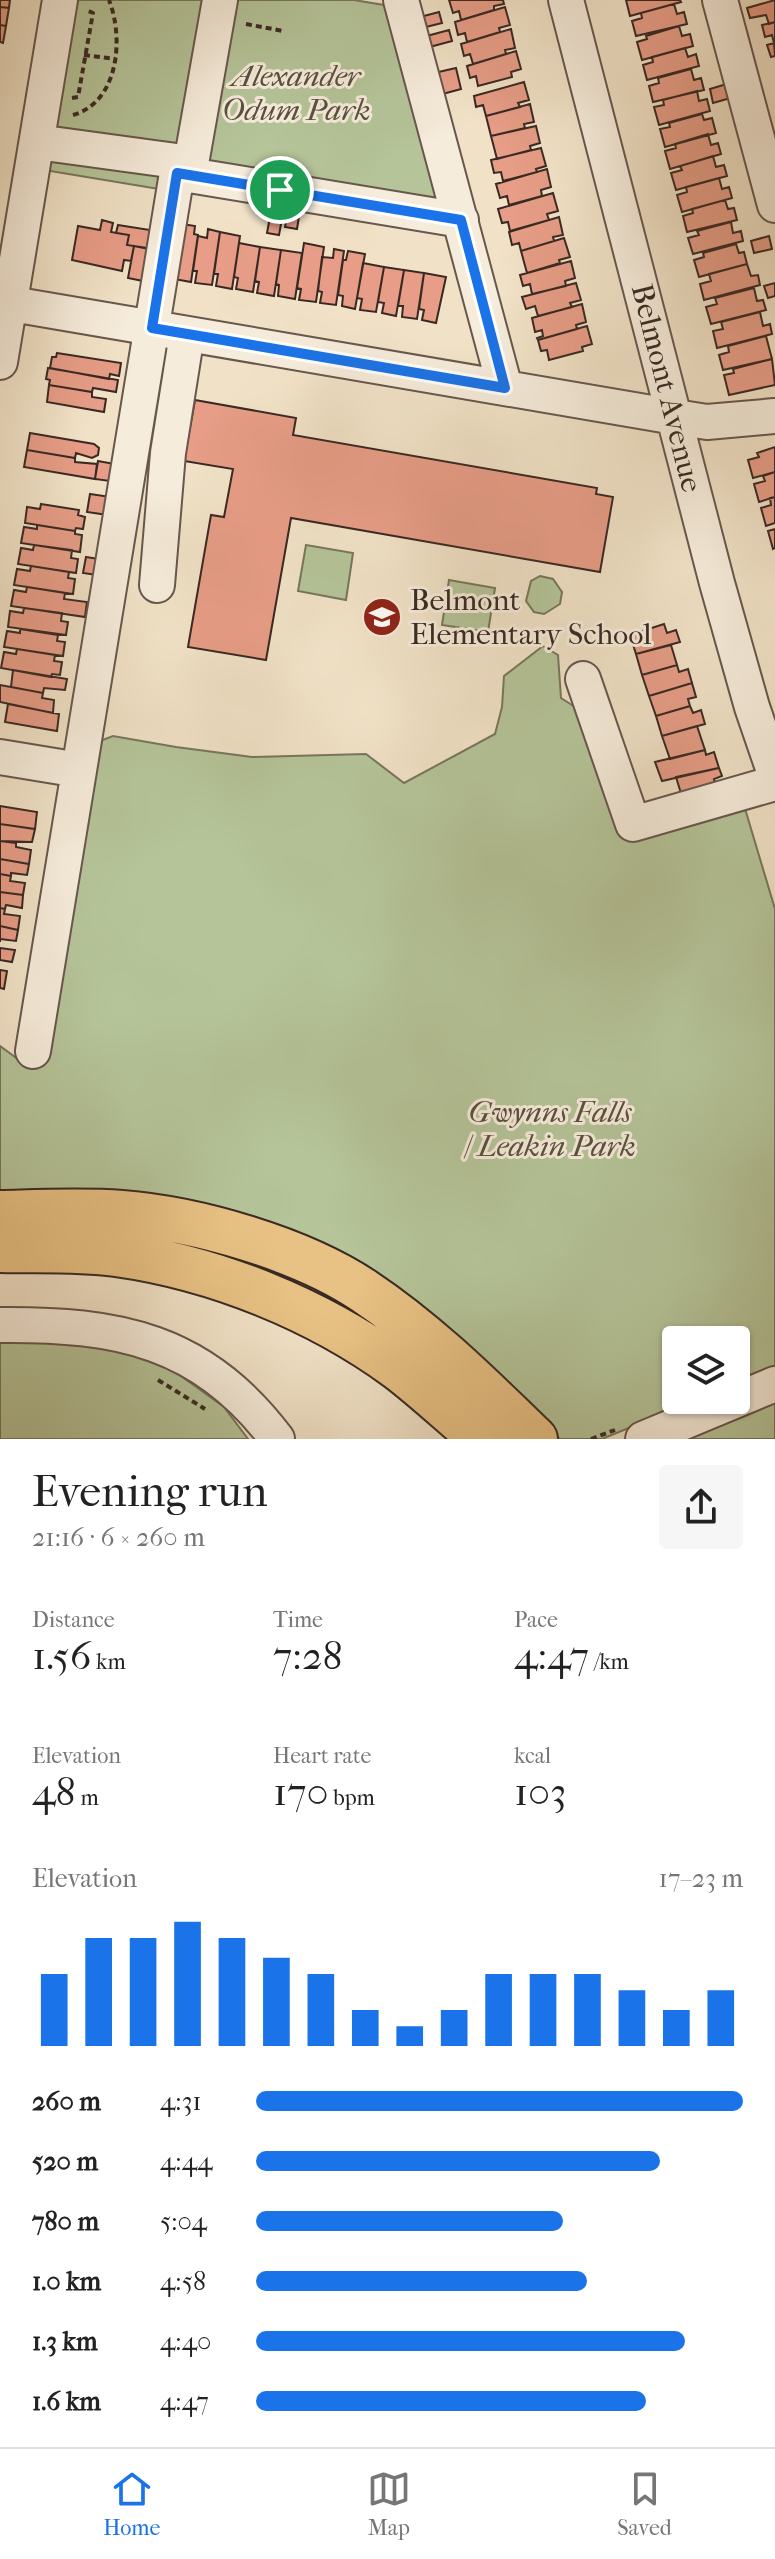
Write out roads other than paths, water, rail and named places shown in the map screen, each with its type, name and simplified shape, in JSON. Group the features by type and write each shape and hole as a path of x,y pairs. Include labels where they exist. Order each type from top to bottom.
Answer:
{"main road":[{"path":"0,1213 123,1213 180,1222 244,1238 305,1260 363,1290 423,1335 512,1434"},
{"path":"0,1250 116,1254 229,1281 288,1304 339,1331 512,1434"}],"street":[{"path":"190,169 220,0"},
{"name":"Belmont Avenue","path":"566,0 717,583 752,707 775,774"},
{"path":"720,0 775,205"},
{"path":"398,1 505,388"},
{"path":"0,362 5,303 69,3"},
{"path":"37,142 461,220"},
{"path":"33,1051 177,173 190,169"},
{"path":"5,303 707,422 775,416"},
{"path":"157,585 168,453 187,334"},
{"path":"583,679 633,824 775,783"},
{"path":"0,757 79,770"},
{"path":"0,1325 109,1331 149,1341 186,1357 215,1375 251,1406 277,1439"},
{"path":"643,1439 775,1384"}],"place":[{"name":"Belmont Elementary School","path":"382,617"}],"park label":[{"name":"Alexander Odum Park","path":"296,93"},
{"name":"Gwynns Falls / Leakin Park","path":"550,1129"}]}
